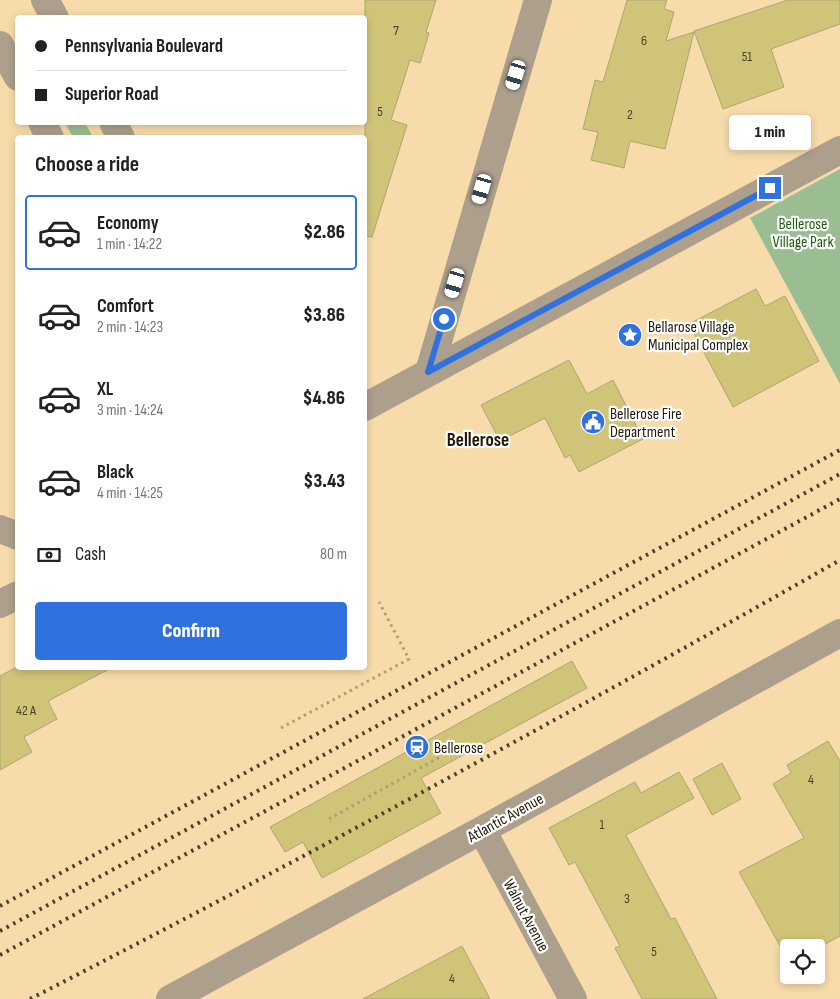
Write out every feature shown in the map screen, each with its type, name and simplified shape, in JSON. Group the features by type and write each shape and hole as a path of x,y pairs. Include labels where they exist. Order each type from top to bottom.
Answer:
{"street":[{"path":"45,0 53,15"},
{"path":"428,372 538,0"},
{"path":"0,45 15,72"},
{"path":"367,406 840,150"},
{"path":"0,530 15,535"},
{"path":"0,604 15,596"},
{"name":"Atlantic Avenue","path":"170,999 840,633"},
{"name":"Walnut Avenue","path":"482,830 573,999"}],"path":[{"path":"281,728 409,660 379,602"},
{"path":"329,819 440,757"}],"green space":[{"path":"66,125 86,125 92,135 72,135"},
{"name":"Bellerose Village Park","path":"840,169 840,384 750,218"}],"building":[{"path":"365,0 436,0 426,32 429,33 420,63 410,60 391,120 407,125 372,237 367,236 367,135 365,135 365,125 367,125 367,15 365,15"},
{"path":"627,0 667,0 664,9 674,12 666,41 694,32 665,149 630,141 624,168 591,160 598,132 583,129 595,80 603,82"},
{"path":"788,0 840,0 840,24 771,49 784,87 723,109 694,31"},
{"path":"756,289 765,306 785,296 819,361 733,407 689,324"},
{"name":"Bellerose Fire Department","path":"569,360 587,394 613,380 643,439 579,472 570,455 565,458 545,418 500,441 481,405"},
{"name":"Bellerose","path":"572,661 587,688 421,778 441,813 322,878 303,842 285,852 270,827"},
{"path":"15,668 15,670 107,670 48,701 57,719 24,737 32,752 0,770 0,676"},
{"path":"828,741 840,761 840,936 825,944 825,939 780,939 780,946 739,872 804,838 773,784 791,773 787,765"},
{"path":"722,763 741,799 712,815 693,779"},
{"path":"679,772 694,798 626,835 671,919 675,918 717,999 642,999 615,948 620,946 575,862 569,865 549,828 635,782 641,793"},
{"path":"462,946 490,999 363,999"}],"railway":[{"path":"0,906 840,450"},
{"path":"0,931 840,474"},
{"path":"0,955 840,499"},
{"path":"30,999 234,893 437,784 840,560"}],"place":[{"name":"Bellarose Village Municipal Complex","path":"630,335"},
{"name":"Bellerose Fire Department","path":"593,422"},
{"name":"Bellerose","path":"417,747"}],"district":[{"name":"Bellerose","path":"478,439"}],"route":[{"path":"444,319 428,372 770,188"}]}
